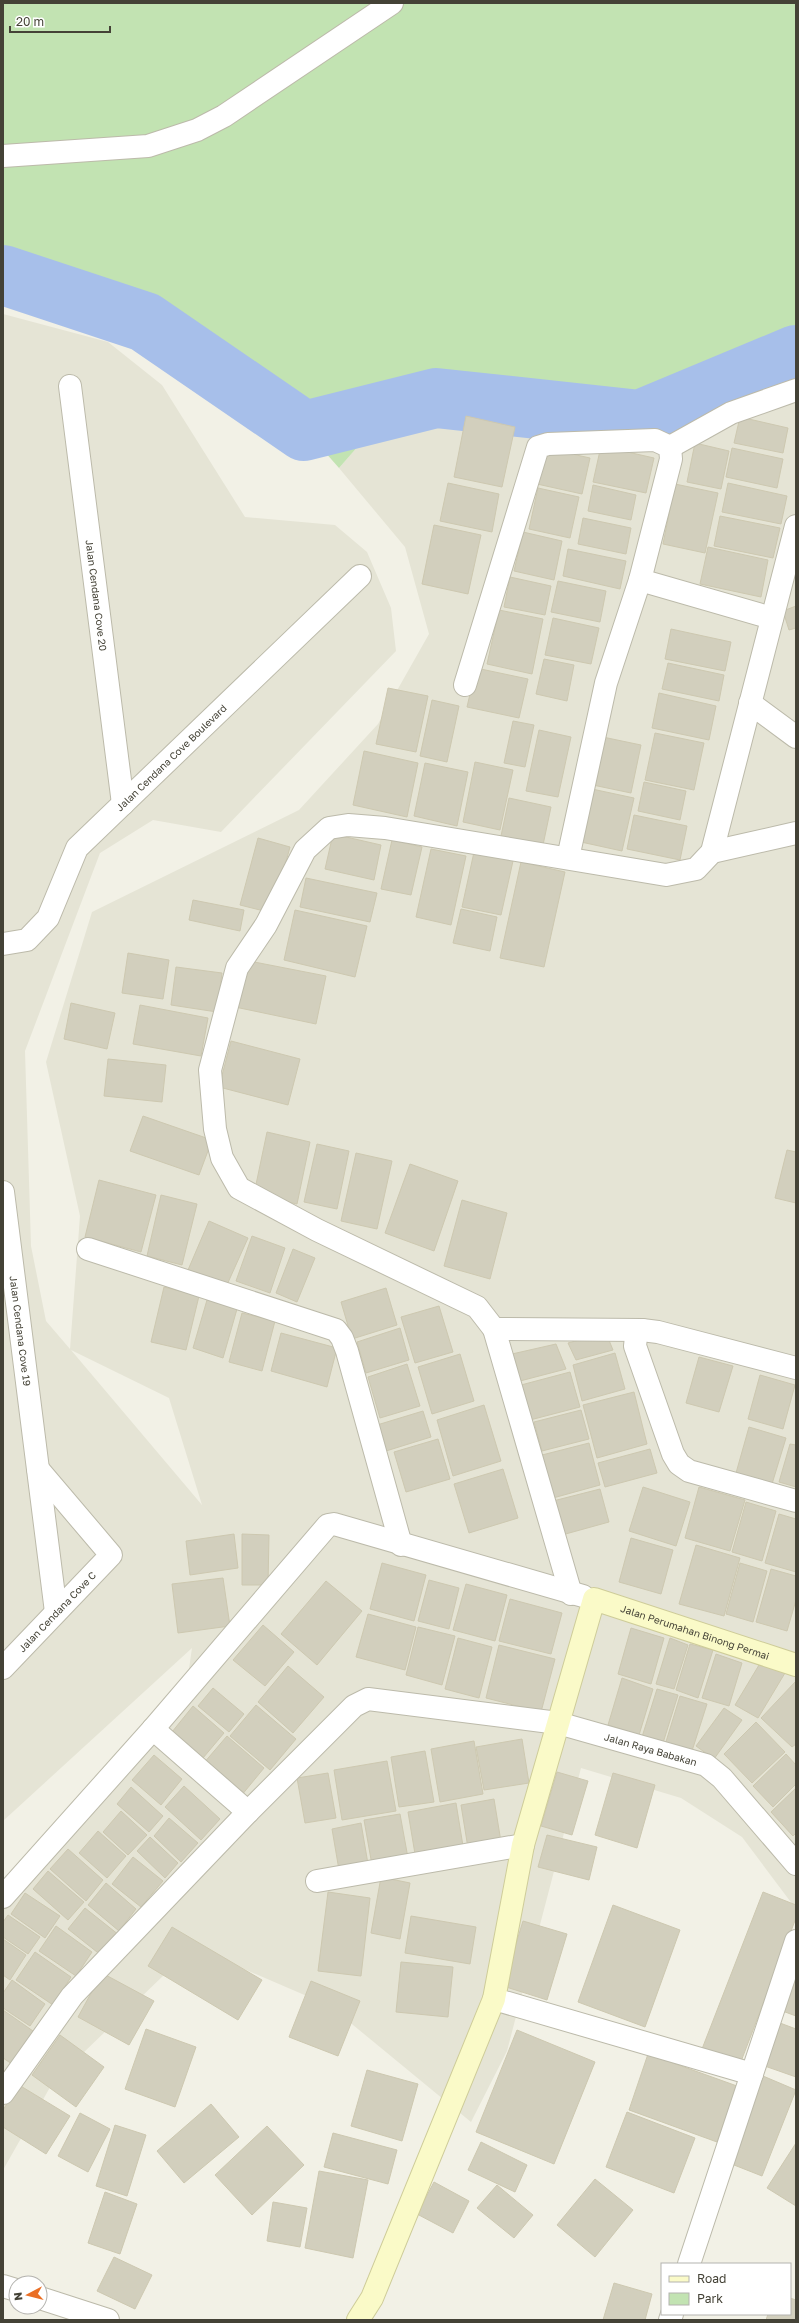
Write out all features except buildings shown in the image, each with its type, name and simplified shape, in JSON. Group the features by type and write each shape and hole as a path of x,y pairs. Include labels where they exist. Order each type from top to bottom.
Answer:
{"street":[{"path":"3,156 148,146 197,130 224,116 392,3"},
{"name":"Jalan Cendana Cove 20","path":"70,386 123,804"},
{"path":"465,685 538,447 548,444 655,440 670,447 731,413 796,390"},
{"path":"568,858 606,683 640,580 671,460 670,447"},
{"path":"571,1594 494,1329 478,1307 317,1230 239,1188 222,1158 215,1129 210,1070 237,968 266,925 305,850 329,828 348,825 385,828 666,875 696,869 712,852 796,526"},
{"name":"Jalan Cendana Cove Boulevard","path":"3,944 27,940 48,918 77,848 360,576"},
{"path":"640,580 772,618"},
{"path":"750,703 796,737"},
{"path":"712,852 796,833"},
{"name":"Jalan Cendana Cove 19","path":"3,1192 56,1612"},
{"path":"88,1249 336,1330 342,1338 346,1351 401,1545"},
{"path":"494,1329 642,1330 658,1332 796,1368"},
{"path":"642,1330 636,1337 635,1346 672,1454 679,1464 689,1471 796,1502"},
{"name":"Jalan Cendana Cove C","path":"3,1668 111,1555 38,1470"},
{"path":"3,1897 153,1729 328,1524 334,1524 401,1545 571,1594 594,1599 523,1845 494,1999 372,2298 358,2320"},
{"name":"Jalan Perumahan Binong Permai","path":"594,1599 796,1665"},
{"name":"Jalan Raya Babakan","path":"3,2093 72,1996 248,1812 354,1706 368,1699 558,1723 706,1765 722,1778 796,1864"},
{"path":"153,1729 248,1812"},
{"path":"317,1881 523,1845"},
{"path":"689,2263 796,1941"},
{"path":"494,1999 752,2074"},
{"path":"48,2301 108,2320"}],"shaded area":[{"path":"3,314 108,342 162,385 245,517 335,525 367,552 391,608 396,651 221,832 153,820 100,853 25,1051 31,1246 46,1321 70,1349 80,1216 46,1062 92,912 299,810 378,724 429,634 405,547 339,468 367,436 474,420 671,429 788,374 796,374 796,1909 742,1837 681,1798 581,1768 507,2051 471,2122 330,2006 193,1947 53,2082 3,2170 3,1907 183,1711 192,1648 3,1821","holes":["71,1350 169,1398 202,1505"]}],"green space":[{"path":"3,3 796,3 796,374 788,374 671,429 613,451 474,420 367,436 339,468 235,350 56,273 3,265"}],"waterway":[{"path":"3,275 145,322 304,431 436,398 640,420 796,355"}]}
